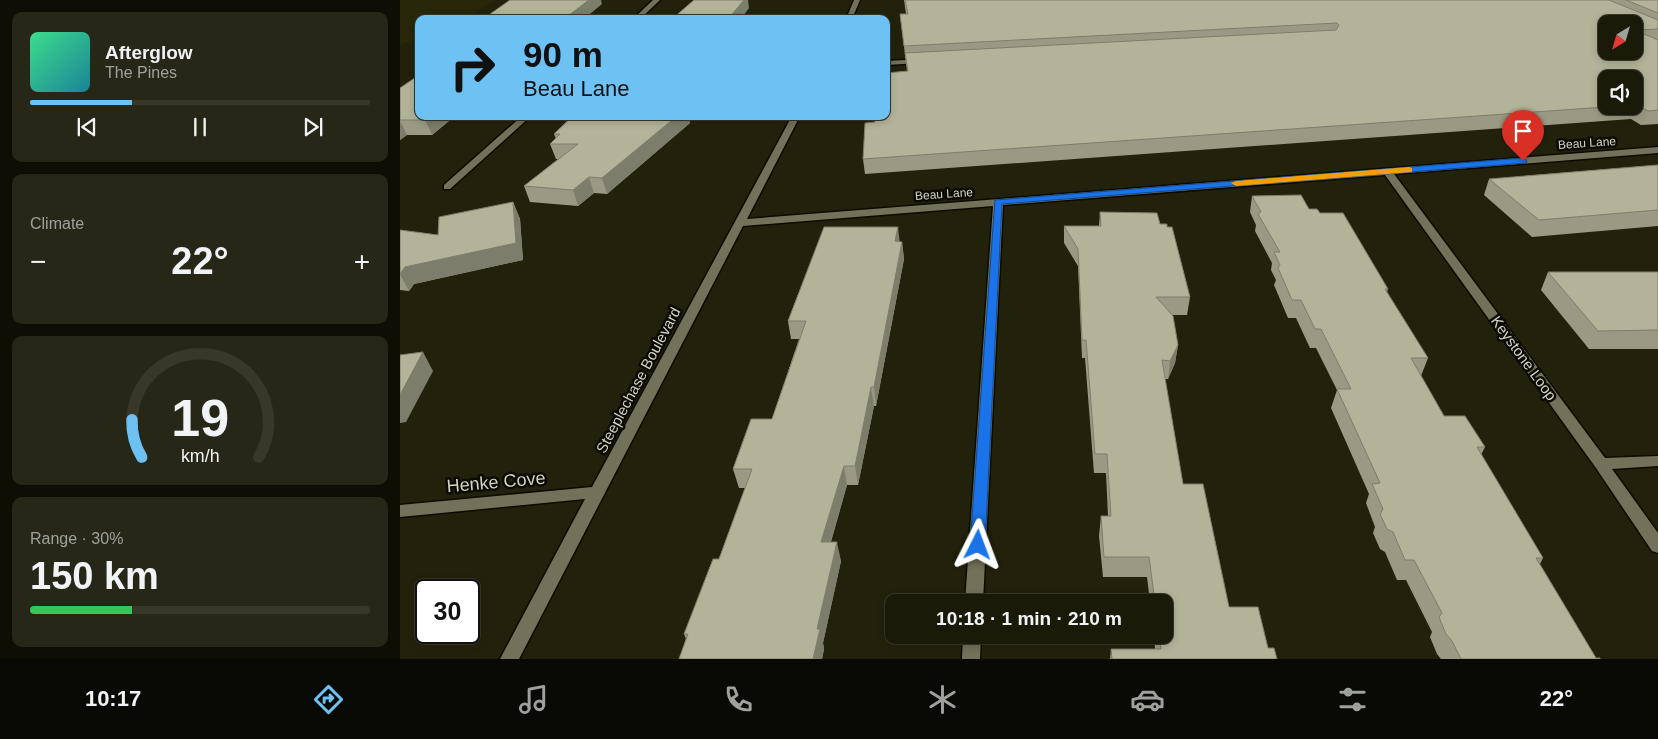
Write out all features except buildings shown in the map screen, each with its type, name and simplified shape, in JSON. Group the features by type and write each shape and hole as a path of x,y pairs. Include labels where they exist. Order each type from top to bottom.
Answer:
{"street":[{"path":"640,15 657,0"},
{"path":"850,15 857,0"},
{"path":"890,63 926,60"},
{"path":"447,187 522,120"},
{"name":"Steeplechase Boulevard","path":"509,659 794,120"},
{"name":"Beau Lane","path":"740,223 1658,150"},
{"name":"Keystone Loop","path":"1388,172 1601,464 1658,546"},
{"path":"974,594 998,202"},
{"path":"1601,464 1658,461"},
{"name":"Henke Cove","path":"400,511 596,492"},
{"path":"971,659 972,644"}],"shaded area":[{"path":"400,0 496,0 470,15 415,15 415,39 400,45"}],"slow traffic":[{"path":"1236,183 1409,170"}],"route":[{"path":"978,545 998,202 1523,161"}]}
